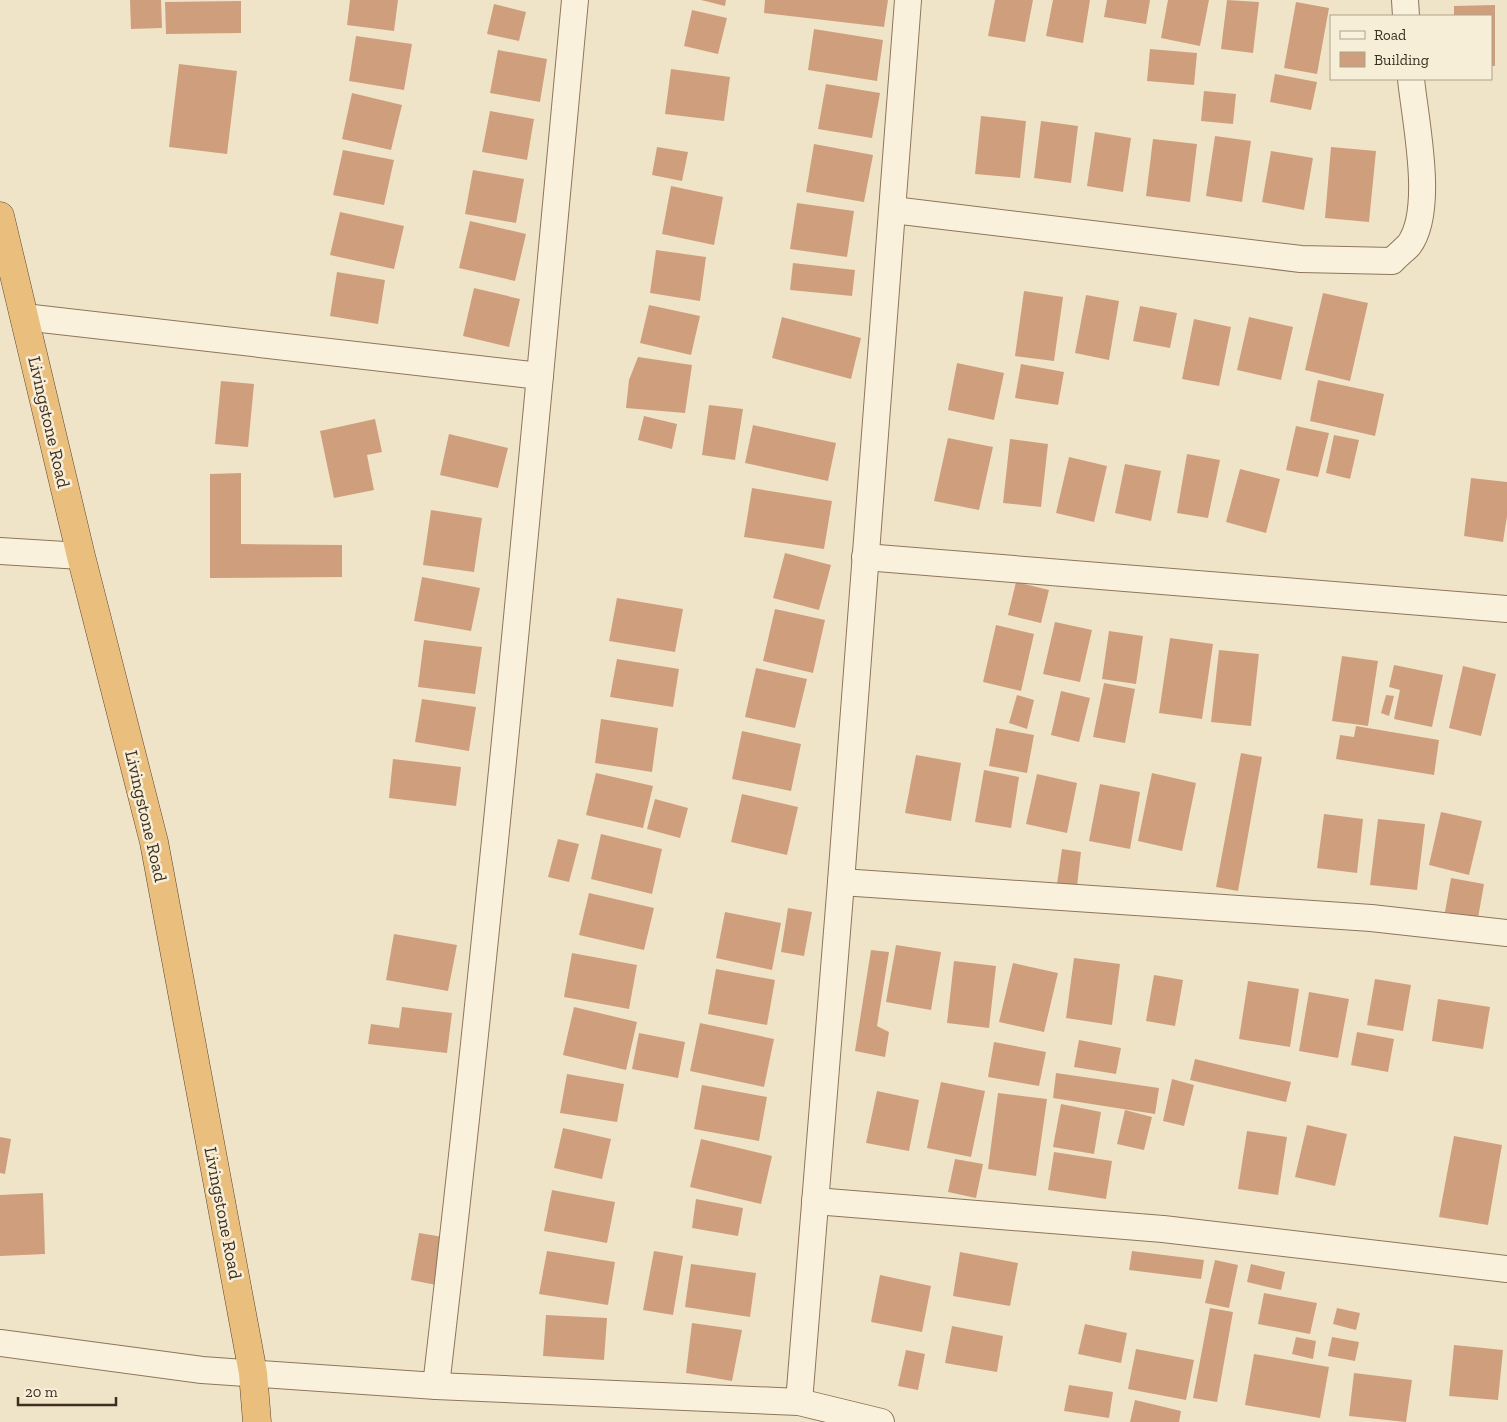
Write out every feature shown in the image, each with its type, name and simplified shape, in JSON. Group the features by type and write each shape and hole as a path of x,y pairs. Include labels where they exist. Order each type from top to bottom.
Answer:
{"highway":[{"name":"Livingstone Road","path":"0,216 81,556 154,842 253,1373 257,1422"}],"street":[{"path":"436,1386 454,1234 540,376 575,0"},
{"path":"799,1402 842,882 908,0"},
{"path":"1405,0 1406,15"},
{"path":"893,210 1301,259 1392,261 1410,244 1419,220 1423,172 1411,80"},
{"path":"24,317 540,376"},
{"path":"0,551 81,556"},
{"path":"866,556 1507,609"},
{"path":"842,882 1372,918 1507,933"},
{"path":"815,1201 1163,1229 1507,1269"},
{"path":"0,1343 202,1370 436,1386 799,1402 882,1422"}],"building":[{"path":"130,0 161,0 162,28 131,29"},
{"path":"350,0 398,0 394,31 347,25"},
{"path":"701,0 726,0 725,6"},
{"path":"765,0 888,0 884,27 764,13"},
{"path":"995,0 1033,0 1025,42 988,36"},
{"path":"1053,0 1090,0 1083,43 1046,36"},
{"path":"1107,0 1150,0 1146,24 1104,17"},
{"path":"1168,0 1209,0 1200,46 1161,38"},
{"path":"1227,0 1259,2 1253,53 1221,49"},
{"path":"241,1 241,33 166,34 165,2"},
{"path":"1296,2 1329,8 1317,74 1284,68"},
{"path":"494,4 526,12 519,41 487,34"},
{"path":"1495,5 1495,66 1492,66 1492,15 1454,15 1454,6"},
{"path":"692,10 727,18 718,54 684,46"},
{"path":"814,29 883,40 877,81 808,70"},
{"path":"356,36 412,44 404,90 349,81"},
{"path":"1150,49 1197,53 1194,85 1147,81"},
{"path":"498,50 547,59 540,102 490,93"},
{"path":"179,64 237,71 227,154 169,147"},
{"path":"671,69 730,77 724,121 665,114"},
{"path":"1275,74 1317,82 1311,110 1270,102"},
{"path":"826,84 880,93 872,138 818,129"},
{"path":"1204,91 1236,94 1233,124 1201,121"},
{"path":"352,93 402,105 391,150 342,139"},
{"path":"490,111 534,119 527,160 482,152"},
{"path":"981,116 1026,121 1020,178 975,174"},
{"path":"1041,121 1078,126 1071,183 1034,178"},
{"path":"1095,132 1131,138 1123,192 1087,186"},
{"path":"1215,136 1251,141 1242,202 1206,196"},
{"path":"1153,139 1197,144 1190,202 1146,196"},
{"path":"814,144 873,155 864,202 806,192"},
{"path":"657,147 688,152 682,181 652,175"},
{"path":"1331,147 1376,151 1369,222 1325,218"},
{"path":"343,150 394,160 384,205 333,195"},
{"path":"1271,151 1313,158 1304,210 1262,202"},
{"path":"473,170 524,179 516,223 465,214"},
{"path":"671,186 723,197 714,245 662,234"},
{"path":"797,203 854,211 847,257 790,249"},
{"path":"340,212 404,226 394,269 330,255"},
{"path":"470,221 526,234 515,281 459,268"},
{"path":"656,250 706,257 700,301 650,293"},
{"path":"793,263 855,270 852,296 790,290"},
{"path":"337,272 385,280 378,324 330,316"},
{"path":"474,288 520,299 509,347 463,336"},
{"path":"1024,291 1063,297 1054,361 1015,356"},
{"path":"1323,293 1368,303 1350,381 1305,370"},
{"path":"1086,295 1119,301 1109,360 1075,353"},
{"path":"649,305 700,316 691,355 640,343"},
{"path":"1140,306 1177,313 1170,348 1133,341"},
{"path":"782,317 861,338 851,379 772,358"},
{"path":"1249,317 1293,327 1281,380 1237,370"},
{"path":"1194,319 1231,327 1219,386 1182,379"},
{"path":"638,357 692,365 685,413 626,408 629,380"},
{"path":"957,363 1004,373 994,420 948,410"},
{"path":"1021,364 1064,372 1058,405 1015,398"},
{"path":"1318,380 1384,394 1375,436 1310,421"},
{"path":"221,381 254,384 248,447 215,444"},
{"path":"709,405 743,409 735,460 702,455"},
{"path":"644,416 677,424 672,449 638,440"},
{"path":"375,419 382,452 367,455 374,490 334,498 320,431"},
{"path":"753,425 836,443 828,481 745,463"},
{"path":"1296,426 1329,433 1318,477 1286,470"},
{"path":"449,434 508,448 498,488 440,475"},
{"path":"1334,435 1359,440 1350,479 1326,473"},
{"path":"948,438 993,447 979,510 934,501"},
{"path":"1010,439 1048,444 1041,507 1003,503"},
{"path":"1187,454 1220,460 1208,518 1177,513"},
{"path":"1069,457 1107,466 1094,522 1056,513"},
{"path":"1125,464 1161,471 1151,521 1115,513"},
{"path":"1240,469 1280,479 1266,533 1226,522"},
{"path":"241,473 241,544 342,545 342,577 210,578 210,474"},
{"path":"1471,478 1507,482 1507,516 1503,542 1464,536"},
{"path":"752,488 832,501 824,549 744,537"},
{"path":"431,510 482,518 474,572 423,565"},
{"path":"785,553 831,565 819,610 773,598"},
{"path":"422,577 480,588 471,631 414,621"},
{"path":"1016,582 1049,590 1041,623 1008,615"},
{"path":"617,598 683,609 675,652 609,641"},
{"path":"775,609 825,620 813,673 763,661"},
{"path":"1055,622 1092,630 1080,682 1043,674"},
{"path":"996,625 1034,634 1021,691 983,682"},
{"path":"1109,631 1143,636 1136,684 1102,679"},
{"path":"1170,638 1213,644 1202,719 1159,713"},
{"path":"424,640 482,647 475,694 418,687"},
{"path":"1219,650 1259,654 1251,726 1211,722"},
{"path":"1342,656 1378,661 1368,726 1332,721"},
{"path":"617,659 679,669 673,707 610,697"},
{"path":"1394,665 1443,675 1432,727 1394,719 1400,690 1389,687"},
{"path":"1463,666 1496,674 1481,736 1449,728"},
{"path":"756,668 807,679 795,728 745,717"},
{"path":"1104,683 1135,689 1125,743 1093,737"},
{"path":"1061,691 1090,698 1079,742 1051,735"},
{"path":"1017,695 1034,700 1027,729 1009,723"},
{"path":"1386,695 1394,696 1389,716 1381,713"},
{"path":"422,699 476,707 469,751 415,742"},
{"path":"601,719 658,728 652,772 595,763"},
{"path":"1356,726 1439,740 1434,775 1336,759 1340,735 1354,737"},
{"path":"996,728 1034,735 1027,773 989,766"},
{"path":"742,731 801,744 791,791 732,779"},
{"path":"1241,753 1262,757 1238,891 1216,887"},
{"path":"916,755 961,763 951,821 905,813"},
{"path":"393,759 461,767 456,806 389,798"},
{"path":"984,770 1019,777 1011,828 975,822"},
{"path":"596,773 653,786 643,828 586,815"},
{"path":"1152,773 1196,783 1182,851 1138,841"},
{"path":"1037,774 1077,783 1067,833 1026,824"},
{"path":"1100,784 1140,792 1130,849 1089,841"},
{"path":"742,794 798,807 787,855 731,842"},
{"path":"655,799 688,808 680,838 647,829"},
{"path":"1441,812 1482,821 1469,875 1429,865"},
{"path":"1324,814 1363,819 1357,873 1317,868"},
{"path":"1378,819 1425,824 1417,890 1370,885"},
{"path":"601,834 662,849 652,894 591,879"},
{"path":"558,839 579,844 569,882 548,877"},
{"path":"1062,849 1081,852 1077,886 1057,884"},
{"path":"1451,878 1484,884 1478,918 1445,912"},
{"path":"589,893 654,908 644,950 579,935"},
{"path":"788,908 812,912 804,956 781,952"},
{"path":"725,912 781,923 772,970 716,958"},
{"path":"394,934 457,945 448,991 386,980"},
{"path":"896,945 941,952 931,1010 886,1002"},
{"path":"871,950 889,952 877,1026 889,1032 885,1057 855,1051"},
{"path":"572,953 637,965 629,1009 564,997"},
{"path":"1074,958 1120,964 1112,1025 1066,1018"},
{"path":"954,961 996,966 989,1028 947,1023"},
{"path":"1013,963 1058,973 1044,1032 999,1022"},
{"path":"716,969 775,980 767,1025 708,1014"},
{"path":"1154,975 1183,980 1175,1026 1146,1021"},
{"path":"1375,979 1411,985 1403,1031 1367,1025"},
{"path":"1248,981 1299,989 1290,1047 1239,1039"},
{"path":"1309,992 1349,999 1338,1058 1299,1051"},
{"path":"1438,999 1490,1007 1483,1049 1432,1041"},
{"path":"402,1007 452,1013 447,1053 368,1044 371,1024 399,1028"},
{"path":"574,1007 637,1022 626,1070 563,1055"},
{"path":"700,1023 774,1039 764,1087 690,1071"},
{"path":"1357,1032 1394,1039 1388,1072 1351,1065"},
{"path":"639,1033 685,1042 678,1078 632,1069"},
{"path":"1079,1040 1121,1048 1116,1074 1074,1067"},
{"path":"994,1042 1046,1052 1039,1086 988,1077"},
{"path":"1195,1059 1291,1082 1286,1102 1190,1080"},
{"path":"1056,1073 1159,1088 1155,1114 1053,1098"},
{"path":"567,1074 624,1084 617,1122 560,1113"},
{"path":"1172,1079 1194,1085 1184,1126 1163,1121"},
{"path":"941,1082 985,1091 971,1157 927,1148"},
{"path":"702,1085 767,1097 759,1141 694,1129"},
{"path":"877,1091 919,1100 909,1151 866,1143"},
{"path":"998,1093 1047,1099 1036,1176 988,1169"},
{"path":"1061,1104 1101,1112 1094,1154 1053,1147"},
{"path":"1125,1110 1152,1117 1144,1150 1117,1144"},
{"path":"1307,1125 1347,1134 1335,1186 1295,1177"},
{"path":"563,1128 611,1139 602,1179 554,1168"},
{"path":"1247,1131 1287,1137 1278,1195 1238,1189"},
{"path":"1454,1136 1502,1145 1488,1225 1439,1217"},
{"path":"0,1137 11,1139 5,1174 0,1173"},
{"path":"701,1139 772,1156 761,1204 690,1187"},
{"path":"1054,1152 1112,1161 1106,1199 1048,1190"},
{"path":"955,1159 983,1164 976,1198 948,1192"},
{"path":"552,1190 615,1202 607,1243 544,1231"},
{"path":"43,1193 45,1254 0,1256 0,1195"},
{"path":"696,1199 743,1208 738,1236 692,1228"},
{"path":"419,1233 449,1238 441,1286 411,1280"},
{"path":"547,1251 615,1262 608,1305 539,1294"},
{"path":"654,1251 683,1256 673,1315 643,1310"},
{"path":"1132,1251 1204,1260 1201,1279 1129,1270"},
{"path":"960,1252 1018,1263 1010,1306 953,1296"},
{"path":"1215,1260 1238,1265 1229,1308 1205,1303"},
{"path":"691,1264 756,1273 750,1317 685,1307"},
{"path":"1251,1264 1285,1272 1281,1290 1247,1282"},
{"path":"880,1275 931,1286 922,1332 871,1322"},
{"path":"1264,1293 1317,1303 1310,1334 1258,1324"},
{"path":"1210,1308 1233,1312 1217,1402 1193,1398"},
{"path":"1337,1308 1360,1313 1356,1330 1333,1324"},
{"path":"546,1315 607,1318 604,1360 543,1356"},
{"path":"692,1323 742,1330 732,1381 686,1373"},
{"path":"1085,1324 1127,1333 1121,1363 1078,1354"},
{"path":"952,1326 1003,1336 997,1372 945,1363"},
{"path":"1296,1337 1316,1341 1313,1359 1292,1354"},
{"path":"1332,1337 1359,1342 1355,1361 1328,1356"},
{"path":"1454,1345 1503,1350 1498,1400 1449,1396"},
{"path":"1136,1349 1194,1360 1186,1400 1128,1389"},
{"path":"906,1350 925,1354 918,1390 898,1386"},
{"path":"1254,1354 1329,1367 1320,1418 1245,1405"},
{"path":"1354,1373 1412,1380 1406,1422 1349,1416"},
{"path":"1069,1385 1113,1392 1109,1418 1064,1411"},
{"path":"1135,1400 1181,1411 1179,1422 1130,1422"}]}
